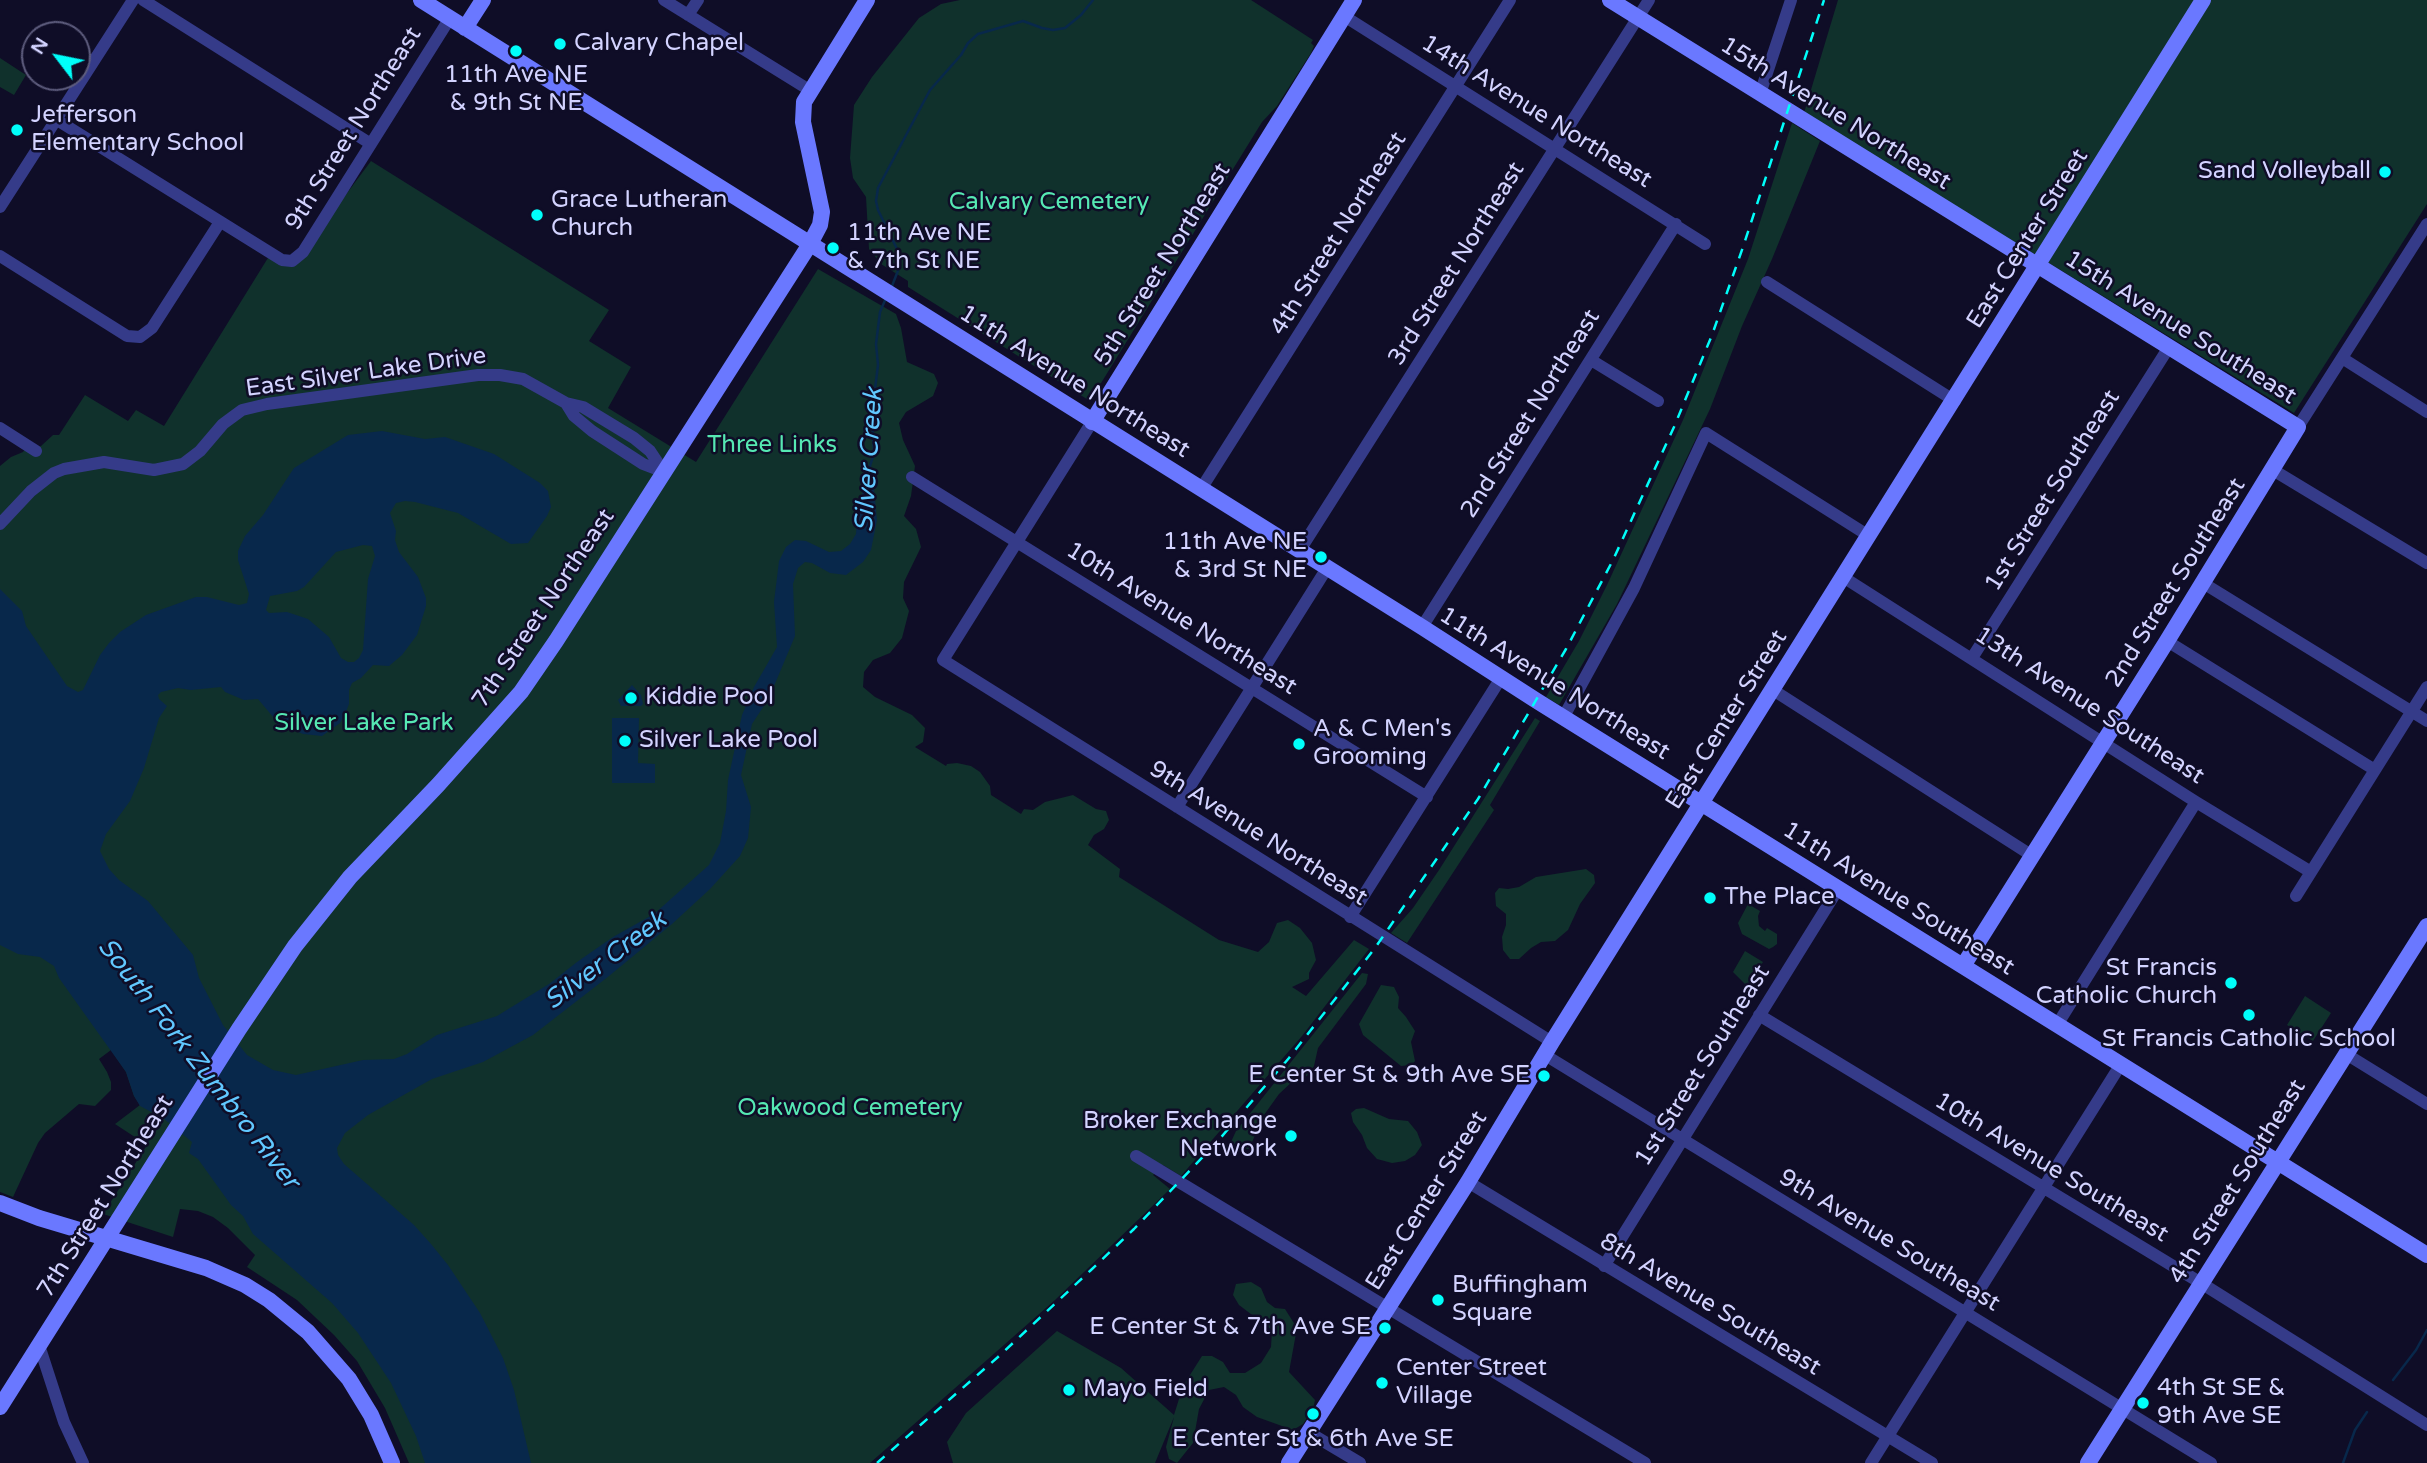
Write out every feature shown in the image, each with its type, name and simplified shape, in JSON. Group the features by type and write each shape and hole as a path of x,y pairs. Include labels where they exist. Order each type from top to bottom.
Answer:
{"street":[{"path":"0,207 133,0"},
{"path":"143,0 371,144"},
{"name":"11th Avenue Northeast","path":"421,0 1702,804"},
{"path":"465,27 483,0"},
{"path":"664,0 811,91"},
{"path":"688,15 698,0"},
{"name":"7th Street Northeast","path":"0,1407 239,1029 295,946 334,895 521,692 810,244 820,225 822,212 803,122 804,102 867,0"},
{"name":"5th Street Northeast","path":"943,660 1354,0"},
{"name":"4th Street Northeast","path":"1201,489 1510,0"},
{"name":"15th Avenue Northeast","path":"1610,0 2037,267"},
{"name":"3rd Street Northeast","path":"1300,550 1649,0"},
{"path":"1760,94 1791,0"},
{"name":"East Center Street","path":"1289,1463 1468,1182 1548,1049 2203,0"},
{"name":"14th Avenue Northeast","path":"1344,16 1705,243"},
{"name":"9th Street Northeast","path":"220,222 282,260 292,261 303,252 450,18"},
{"path":"0,256 127,336 140,337 152,328 220,222 57,120"},
{"name":"2nd Street Southeast","path":"1963,966 2427,224"},
{"name":"2nd Street Northeast","path":"1422,626 1676,225"},
{"name":"15th Avenue Southeast","path":"2037,267 2298,428"},
{"path":"1768,282 1955,401"},
{"name":"1st Street Southeast","path":"1972,657 2169,347"},
{"path":"2342,358 2427,412"},
{"path":"1591,360 1658,401"},
{"name":"East Silver Lake Drive","path":"0,524 31,491 64,469 104,462 154,470 174,467 191,459 233,415 242,410 267,404 492,374 523,379 566,403 574,416 592,430 643,464 664,472"},
{"path":"0,428 36,451"},
{"path":"1563,718 1634,588 1706,433 1869,536"},
{"path":"2273,470 2427,563"},
{"name":"10th Avenue Northeast","path":"912,477 1427,797"},
{"path":"1177,807 1327,568"},
{"name":"13th Avenue Southeast","path":"1843,577 2196,802 2311,872"},
{"path":"2203,583 2427,721"},
{"path":"2167,641 2375,770"},
{"name":"9th Avenue Northeast","path":"943,660 1350,917 1548,1049"},
{"path":"1350,917 1501,678"},
{"path":"2296,896 2427,687"},
{"path":"1773,690 2031,855"},
{"path":"2057,1025 2196,802"},
{"name":"11th Avenue Southeast","path":"1702,804 2427,1255"},
{"name":"1st Street Southeast","path":"1604,1266 1838,888"},
{"name":"4th Street Southeast","path":"2088,1463 2277,1161 2424,937"},
{"name":"10th Avenue Southeast","path":"1759,1015 2201,1283 2427,1425"},
{"name":"9th Avenue Southeast","path":"1548,1049 1682,1140 2211,1463"},
{"path":"2346,1054 2427,1104"},
{"path":"1871,1463 2122,1064"},
{"path":"1136,1156 1644,1463"},
{"name":"8th Avenue Southeast","path":"1468,1182 1932,1463"},
{"path":"0,1203 39,1218 216,1272 254,1290 283,1310 319,1343 349,1379 371,1415 392,1463"},
{"path":"39,1345 64,1422 83,1463"},
{"path":"1308,1432 1360,1463"}],"green space":[{"name":"Calvary Cemetery","path":"960,0 1251,0 1313,40 1311,53 1277,106 1262,122 1090,401 908,287 908,281 881,264 869,249 866,197 853,178 850,158 854,105 872,77 919,18 941,4"},
{"path":"1838,0 2427,0 2427,204 2294,413 1804,113"},
{"path":"0,58 21,72 21,83 14,95 0,87"},
{"path":"1792,123 1820,141 1710,409 1617,604 1559,705 1546,697 1579,641 1607,585 1683,420 1748,259"},
{"name":"Silver Lake Park","path":"371,161 609,310 589,341 631,367 608,408 696,462 818,269 896,314 907,362 934,374 938,383 933,396 906,412 899,423 903,440 915,466 911,496 904,516 916,529 921,547 904,582 903,598 909,611 902,638 890,653 873,660 864,672 863,687 875,697 912,715 925,728 923,742 915,747 946,766 957,763 971,766 980,772 990,786 991,795 1021,814 1024,809 1033,810 1045,802 1073,795 1096,809 1106,811 1109,820 1088,845 1120,869 1119,877 1219,940 1258,952 1269,942 1277,923 1288,920 1300,928 1312,943 1316,960 1309,979 1292,987 1306,996 1354,940 1369,949 1302,1036 1181,1176 1163,1165 1153,1175 1170,1189 1055,1300 870,1463 409,1463 385,1408 357,1361 297,1300 247,1267 255,1255 228,1228 213,1217 198,1211 180,1209 173,1237 103,1214 147,1145 115,1124 140,1105 126,1072 111,1050 99,1059 111,1082 111,1090 95,1106 79,1104 45,1133 13,1197 0,1192 0,466 23,452 28,445 33,448 41,446 53,435 59,435 85,395 128,421 136,410 164,426 271,253 282,260 303,252"},
{"path":"1535,718 1540,721 1490,805 1494,810 1407,943 1391,933 1413,908 1439,870"},
{"path":"1586,869 1594,875 1595,883 1580,904 1568,930 1555,941 1541,942 1519,959 1510,959 1503,950 1506,914 1496,906 1495,893 1499,888 1519,887 1536,877"},
{"path":"1748,904 1760,911 1759,926 1765,931 1767,928 1777,934 1777,944 1773,947 1769,949 1742,934 1738,923"},
{"path":"1745,951 1763,962 1758,970 1763,975 1756,986 1746,985 1733,972"},
{"path":"1362,973 1368,974 1366,984 1318,1048 1314,1066 1307,1076 1294,1080 1279,1094 1264,1115 1249,1149 1241,1149 1231,1142 1236,1131"},
{"path":"1381,985 1394,987 1399,997 1398,1008 1415,1031 1411,1042 1415,1061 1412,1065 1401,1066 1363,1035 1359,1024"},
{"path":"2305,996 2331,1013 2313,1041 2287,1025"},
{"path":"1364,1108 1389,1119 1408,1121 1417,1132 1422,1145 1415,1155 1405,1161 1392,1163 1377,1159 1367,1148 1353,1122 1351,1113"},
{"name":"Mayo Field","path":"1251,1282 1261,1288 1267,1302 1275,1308 1285,1309 1297,1328 1289,1372 1315,1400 1313,1409 1303,1424 1293,1430 1257,1417 1243,1407 1236,1395 1224,1387 1209,1390 1199,1409 1193,1443 1177,1463 1169,1459 1166,1447 1174,1417 1155,1463 953,1463 947,1442 966,1413 1057,1331 1121,1368 1174,1415 1183,1386 1202,1356 1212,1356 1223,1362 1230,1373 1245,1373 1261,1363 1271,1347 1272,1330 1239,1305 1233,1295 1236,1284"}],"water":[{"name":"South Fork Zumbro River","path":"382,431 425,439 445,437 494,454 540,483 548,491 551,507 528,543 511,544 458,513 415,502 396,503 390,513 396,531 395,540 399,552 418,577 426,598 417,635 402,655 389,666 373,665 352,683 349,704 340,723 322,736 303,734 279,724 258,699 244,700 225,692 221,687 191,690 178,688 161,692 159,699 167,706 159,718 144,768 130,801 106,834 100,851 109,869 119,880 148,901 193,955 199,978 223,1025 247,1055 273,1070 296,1075 363,1060 394,1059 437,1035 497,1016 549,984 613,937 654,914 709,865 720,843 728,780 742,715 754,687 777,647 774,602 779,561 786,547 795,540 806,541 829,552 841,551 850,544 856,534 858,507 864,488 874,489 877,520 871,550 863,562 846,575 830,573 812,563 805,562 798,568 793,584 795,636 769,698 752,724 741,775 751,807 748,838 740,856 710,889 672,924 533,1035 483,1062 432,1079 368,1115 345,1133 337,1148 344,1164 414,1225 431,1244 480,1313 503,1358 514,1390 531,1463 425,1463 416,1436 391,1383 358,1333 332,1303 253,1234 243,1216 231,1205 198,1159 189,1153 192,1142 163,1118 140,1106 126,1072 59,978 54,966 40,957 18,954 0,945 0,589 22,611 26,626 67,686 78,692 83,690 109,643 120,632 146,615 196,597 239,605 247,603 249,594 238,560 238,551 245,536 263,515 294,468 348,435","holes":["363,545 372,546 375,556 368,579 363,650 354,662 341,658 329,637 308,619 287,612 269,613 266,610 270,596 304,587 336,552"]},
{"name":"Kiddie Pool","path":"632,685 641,695 643,704 621,706 618,700"},
{"name":"Silver Lake Pool","path":"612,718 639,718 638,763 655,764 655,783 612,783"}],"waterway":[{"name":"Silver Creek","path":"892,286 899,268 898,251 878,210 878,188 930,90 978,34 1023,21 1053,30 1065,28 1081,15 1093,0"},
{"name":"Silver Creek","path":"869,492 870,466 874,453 872,413 878,365 876,344 880,312 886,298"},
{"path":"2393,1380 2416,1350 2427,1330"},
{"path":"2343,1463 2355,1430 2367,1412"}],"railway":[{"path":"877,1463 998,1357 1091,1270 1217,1142 1289,1058 1375,948 1478,799 1566,649 1613,560 1674,427 1712,335 1743,247 1824,0"}],"place":[{"name":"Calvary Chapel","path":"560,44"},
{"name":"11th Ave NE & 9th St NE","path":"516,51"},
{"name":"Jefferson Elementary School","path":"17,130"},
{"name":"Sand Volleyball","path":"2385,172"},
{"name":"Grace Lutheran Church","path":"537,215"},
{"name":"11th Ave NE & 7th St NE","path":"833,248"},
{"name":"11th Ave NE & 3rd St NE","path":"1321,557"},
{"name":"Kiddie Pool","path":"631,698"},
{"name":"Silver Lake Pool","path":"625,741"},
{"name":"A & C Men's Grooming","path":"1299,744"},
{"name":"The Place","path":"1710,898"},
{"name":"St Francis Catholic Church","path":"2231,983"},
{"name":"St Francis Catholic School","path":"2249,1015"},
{"name":"E Center St & 9th Ave SE","path":"1544,1076"},
{"name":"Broker Exchange Network","path":"1291,1136"},
{"name":"Buffingham Square","path":"1438,1300"},
{"name":"E Center St & 7th Ave SE","path":"1385,1328"},
{"name":"Center Street Village","path":"1382,1383"},
{"name":"Mayo Field","path":"1069,1390"},
{"name":"4th St SE & 9th Ave SE","path":"2143,1403"},
{"name":"E Center St & 6th Ave SE","path":"1313,1414"}],"park label":[{"name":"Three Links","path":"772,446"},
{"name":"Oakwood Cemetery","path":"850,1109"}]}
